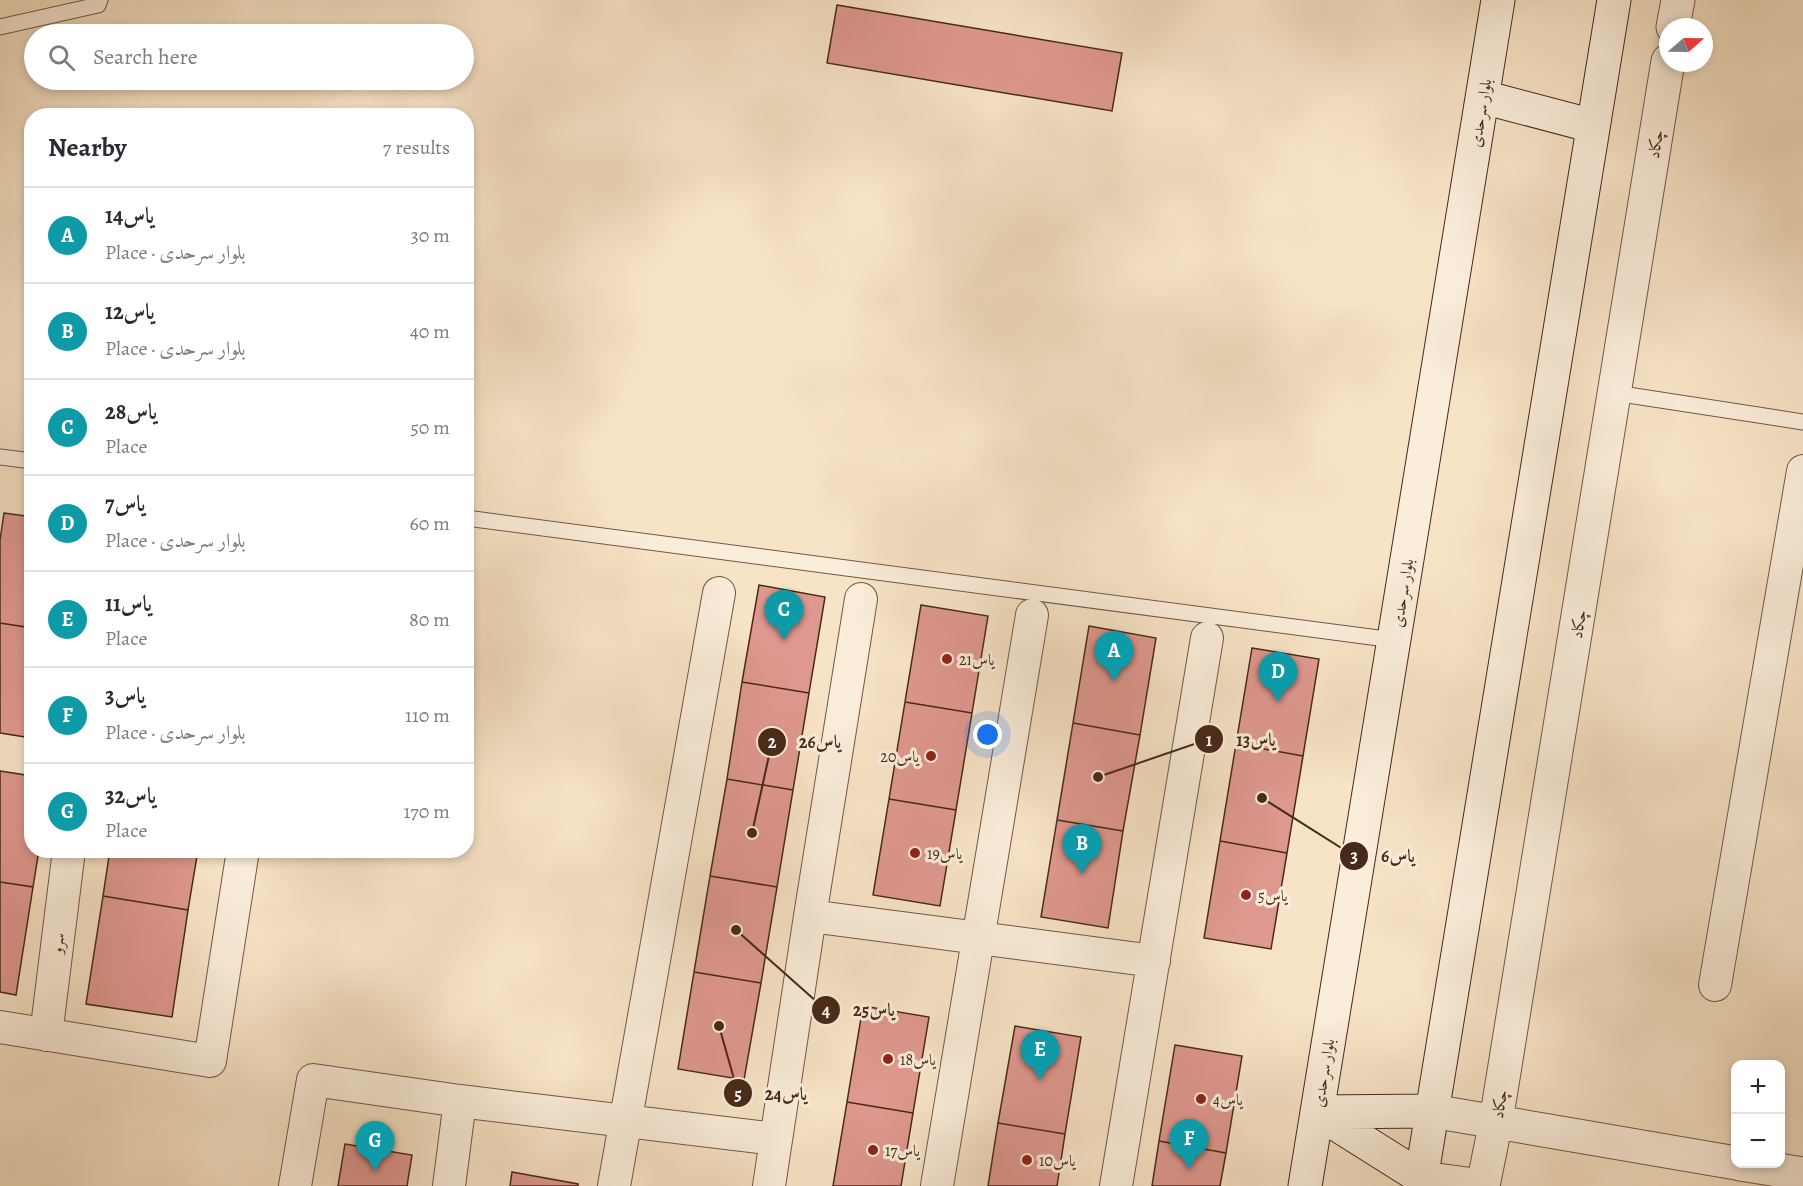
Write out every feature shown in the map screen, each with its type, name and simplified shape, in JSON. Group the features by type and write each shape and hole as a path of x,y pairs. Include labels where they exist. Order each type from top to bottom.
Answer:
{"main road":[{"name":"بلوار سرحدی","path":"1305,1186 1498,0"},
{"path":"1421,1182 1614,0"},
{"path":"1675,18 1678,0"},
{"name":"چکاد","path":"1482,1186 1497,1121 1666,72"},
{"path":"1482,97 1593,126"},
{"path":"1317,1112 1432,1111 1731,1162"},
{"path":"1317,1112 1421,1182 1482,1186"},
{"path":"1765,1168 1803,1174"}],"street":[{"path":"1715,985 1803,471"},
{"path":"614,1186 719,593"},
{"path":"769,1186 861,599"},
{"path":"937,1186 1032,615"},
{"path":"1116,1186 1207,638"},
{"name":"سرو","path":"46,1035 68,858"},
{"path":"0,1027 210,1061 242,858"},
{"path":"810,916 1154,961"},
{"path":"295,1186 313,1080 460,1101 776,1139"},
{"path":"448,1186 460,1101"}],"lane":[{"path":"0,27 98,5 100,0"},
{"path":"1615,393 1803,422"},
{"path":"0,457 24,460"},
{"path":"474,519 1394,640"}],"building":[{"path":"837,5 1122,53 1112,111 827,63"},
{"path":"4,513 24,516 24,627 0,623 0,540"},
{"path":"759,585 825,597 809,693 742,682"},
{"name":"یاس21","path":"921,605 988,616 972,713 905,702"},
{"path":"0,623 24,627 24,737 0,733"},
{"path":"1089,626 1156,638 1140,735 1073,723"},
{"path":"1252,648 1319,659 1303,756 1236,744"},
{"path":"742,682 809,693 793,790 727,779"},
{"name":"یاس20","path":"905,702 972,713 956,810 889,799"},
{"path":"1073,723 1140,735 1123,831 1057,820"},
{"path":"1236,744 1303,756 1287,853 1220,841"},
{"path":"0,771 24,775 24,858 38,858 33,887 0,882"},
{"path":"727,779 793,790 777,887 710,876"},
{"name":"یاس19","path":"889,799 956,810 940,906 873,895"},
{"path":"1057,820 1123,831 1108,928 1041,917"},
{"name":"یاس5","path":"1220,841 1287,853 1271,949 1204,938"},
{"path":"109,858 197,858 188,910 103,896"},
{"path":"710,876 777,887 761,983 694,972"},
{"path":"0,882 33,887 16,995 0,992"},
{"path":"103,896 188,910 172,1017 86,1004"},
{"path":"694,972 761,983 744,1080 678,1069"},
{"name":"یاس18","path":"863,1006 929,1017 913,1113 847,1102"},
{"path":"1015,1026 1081,1037 1065,1134 998,1123"},
{"name":"یاس4","path":"1175,1045 1242,1056 1226,1153 1159,1141"},
{"name":"یاس17","path":"847,1102 913,1113 901,1186 833,1186"},
{"name":"یاس10","path":"998,1123 1065,1134 1057,1186 988,1186"},
{"path":"1159,1141 1226,1153 1220,1186 1152,1186"},
{"path":"345,1144 412,1155 407,1186 338,1186"},
{"path":"512,1172 578,1184 578,1186 510,1186"}],"place":[{"name":"یاس28","path":"784,640"},
{"name":"یاس21","path":"947,659"},
{"name":"یاس14","path":"1114,681"},
{"name":"یاس7","path":"1278,702"},
{"name":"یاس20","path":"931,756"},
{"name":"یاس13","path":"1098,777"},
{"name":"یاس6","path":"1262,798"},
{"name":"یاس26","path":"752,833"},
{"name":"یاس19","path":"915,853"},
{"name":"یاس12","path":"1082,874"},
{"name":"یاس5","path":"1246,895"},
{"name":"یاس25","path":"736,930"},
{"name":"یاس24","path":"719,1026"},
{"name":"یاس18","path":"888,1059"},
{"name":"یاس11","path":"1040,1080"},
{"name":"یاس4","path":"1201,1099"},
{"name":"یاس17","path":"873,1150"},
{"name":"یاس10","path":"1027,1160"},
{"name":"یاس3","path":"1189,1169"},
{"name":"یاس32","path":"375,1171"}]}
